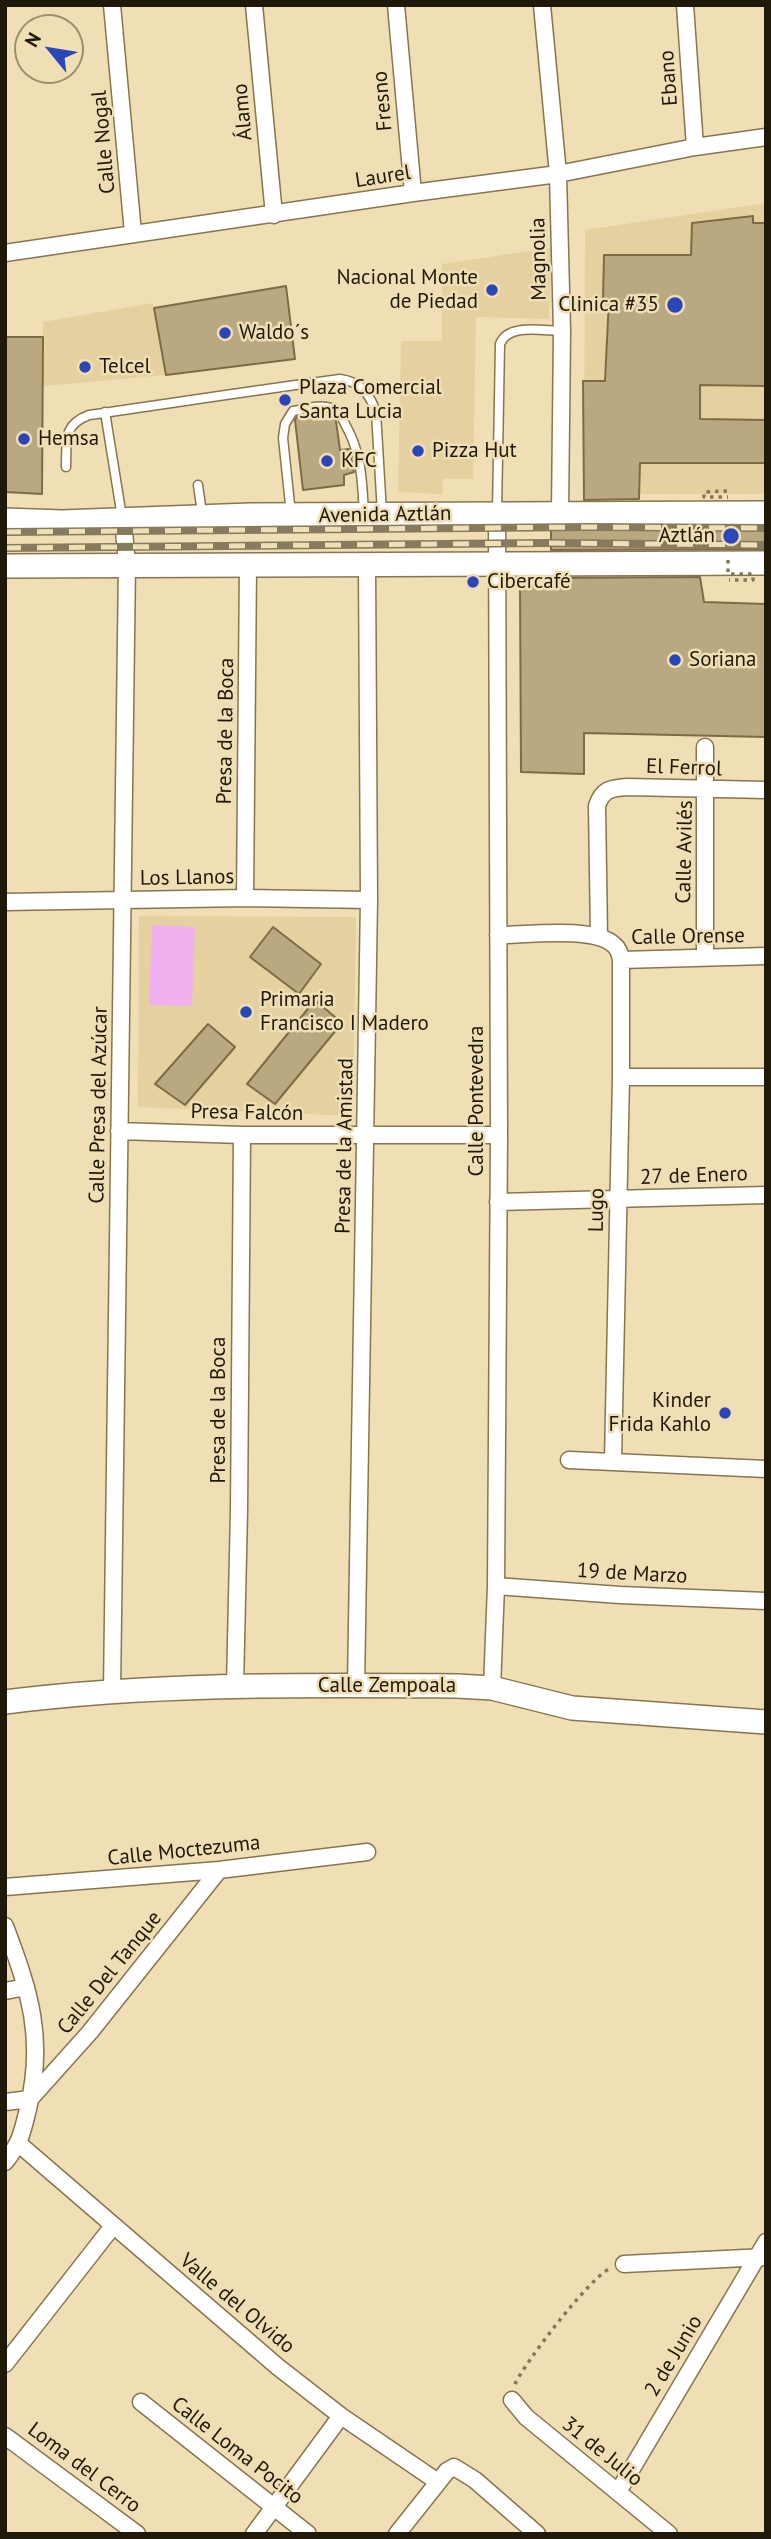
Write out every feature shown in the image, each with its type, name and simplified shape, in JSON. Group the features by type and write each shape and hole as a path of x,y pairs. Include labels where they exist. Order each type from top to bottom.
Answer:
{"main road":[{"name":"Avenida Aztlán","path":"5,520 62,522 203,517 766,513"},
{"path":"5,566 766,563"},
{"name":"Calle Zempoala","path":"5,1702 113,1691 235,1686 492,1688 572,1708 766,1722"}],"street":[{"name":"Calle Nogal","path":"112,5 133,233"},
{"name":"Álamo","path":"254,5 274,215"},
{"name":"Fresno","path":"396,5 413,193"},
{"name":"Magnolia","path":"542,5 558,174 562,331 560,513"},
{"name":"Ebano","path":"685,5 695,147"},
{"name":"Laurel","path":"5,253 558,174 695,147 766,137"},
{"name":"Calle Pontevedra","path":"492,1688 496,1586 499,1135 497,514"},
{"name":"Calle Presa del Azúcar","path":"113,1691 127,564 123,520"},
{"name":"Presa de la Boca","path":"245,898 248,564"},
{"name":"Presa de la Amistad","path":"356,1686 369,900 367,565"},
{"name":"Calle Avilés","path":"705,747 705,957"},
{"name":"El Ferrol","path":"599,936 597,806 603,792 627,787 766,790"},
{"name":"Los Llanos","path":"5,902 245,898 369,900"},
{"path":"498,936 599,936"},
{"name":"Calle Orense","path":"599,936 616,946 621,960 766,956"},
{"name":"Lugo","path":"613,1461 621,960"},
{"path":"621,1077 766,1077"},
{"name":"Presa Falcón","path":"119,1131 242,1135 499,1135"},
{"name":"Presa de la Boca","path":"235,1686 242,1135"},
{"name":"27 de Enero","path":"498,1202 766,1195"},
{"path":"569,1460 766,1469"},
{"name":"19 de Marzo","path":"496,1586 620,1595 766,1601"},
{"name":"Calle Moctezuma","path":"5,1887 219,1870 366,1852"},
{"name":"Calle Del Tanque","path":"30,2098 90,2032 219,1870"},
{"path":"5,1926 26,1987 37,2057 19,2144 5,2162"},
{"path":"5,1991 26,1987"},
{"path":"5,2102 30,2098"},
{"name":"Valle del Olvido","path":"19,2144 278,2367 341,2416 438,2482"},
{"path":"5,2364 113,2226"},
{"name":"2 de Junio","path":"618,2491 762,2257 766,2242"},
{"path":"624,2264 762,2257"},
{"name":"31 de Julio","path":"512,2400 526,2417 669,2534"},
{"name":"Calle Loma Pocito","path":"141,2402 308,2534"},
{"path":"254,2534 341,2416"},
{"name":"Loma del Cerro","path":"5,2436 137,2534"},
{"path":"397,2534 438,2482 454,2467 475,2480 537,2534"}],"lane":[{"path":"497,514 502,338 513,330 562,331"},
{"path":"66,467 68,436 73,423 89,415 327,381 353,381 363,387 372,399 376,412 373,516"},
{"path":"291,516 283,438 285,424 293,411 330,407 339,412 360,455 373,516"},
{"path":"105,412 116,493 123,520"},
{"path":"198,485 203,517"}],"path":[{"path":"727,491 704,492 704,497 728,497"},
{"path":"728,560 728,574 753,574 753,580 729,580"},
{"path":"512,2400 516,2381 582,2293 606,2270 624,2264"}],"shaded area":[{"name":"Clinica #35","path":"766,203 766,494 584,494 585,230"},
{"path":"551,248 549,319 476,317 473,479 443,479 442,494 398,492 401,341 442,341 442,264"},
{"path":"153,303 166,375 43,386 43,322"},
{"name":"Primaria Francisco I Madero","path":"139,916 356,917 353,1116 138,1107"},
{"path":"152,925 195,927 192,1006 149,1005"}],"building":[{"name":"Clinica #35","path":"753,216 753,223 766,223 766,386 700,385 700,419 766,420 766,463 640,463 639,499 584,500 583,381 605,381 609,299 603,299 604,255 691,255 692,223"},
{"name":"Waldo´s","path":"286,286 295,359 166,375 154,308"},
{"name":"Hemsa","path":"5,337 43,337 42,494 5,492"},
{"name":"KFC","path":"322,413 331,415 336,421 340,450 349,449 354,472 344,475 344,485 303,490 295,420 297,417"},
{"path":"766,527 766,549 551,550 551,528"},
{"name":"Soriana","path":"700,577 704,602 766,604 766,737 584,733 584,774 521,772 520,585 551,586 551,578"},
{"path":"273,927 321,964 299,994 250,957"},
{"path":"315,1000 342,1023 275,1104 247,1084"},
{"path":"208,1024 235,1047 185,1105 155,1084"}],"railway":[{"path":"5,532 766,528"},
{"path":"5,548 548,543 766,545"}],"place":[{"name":"Nacional Monte de Piedad","path":"492,290"},
{"name":"Clinica #35","path":"675,305"},
{"name":"Waldo´s","path":"225,333"},
{"name":"Telcel","path":"85,367"},
{"name":"Plaza Comercial Santa Lucia","path":"285,400"},
{"name":"Hemsa","path":"24,439"},
{"name":"Pizza Hut","path":"418,451"},
{"name":"KFC","path":"327,461"},
{"name":"Aztlán","path":"731,536"},
{"name":"Cibercafé","path":"473,582"},
{"name":"Soriana","path":"675,660"},
{"name":"Primaria Francisco I Madero","path":"246,1012"},
{"name":"Kinder Frida Kahlo","path":"725,1413"}]}
